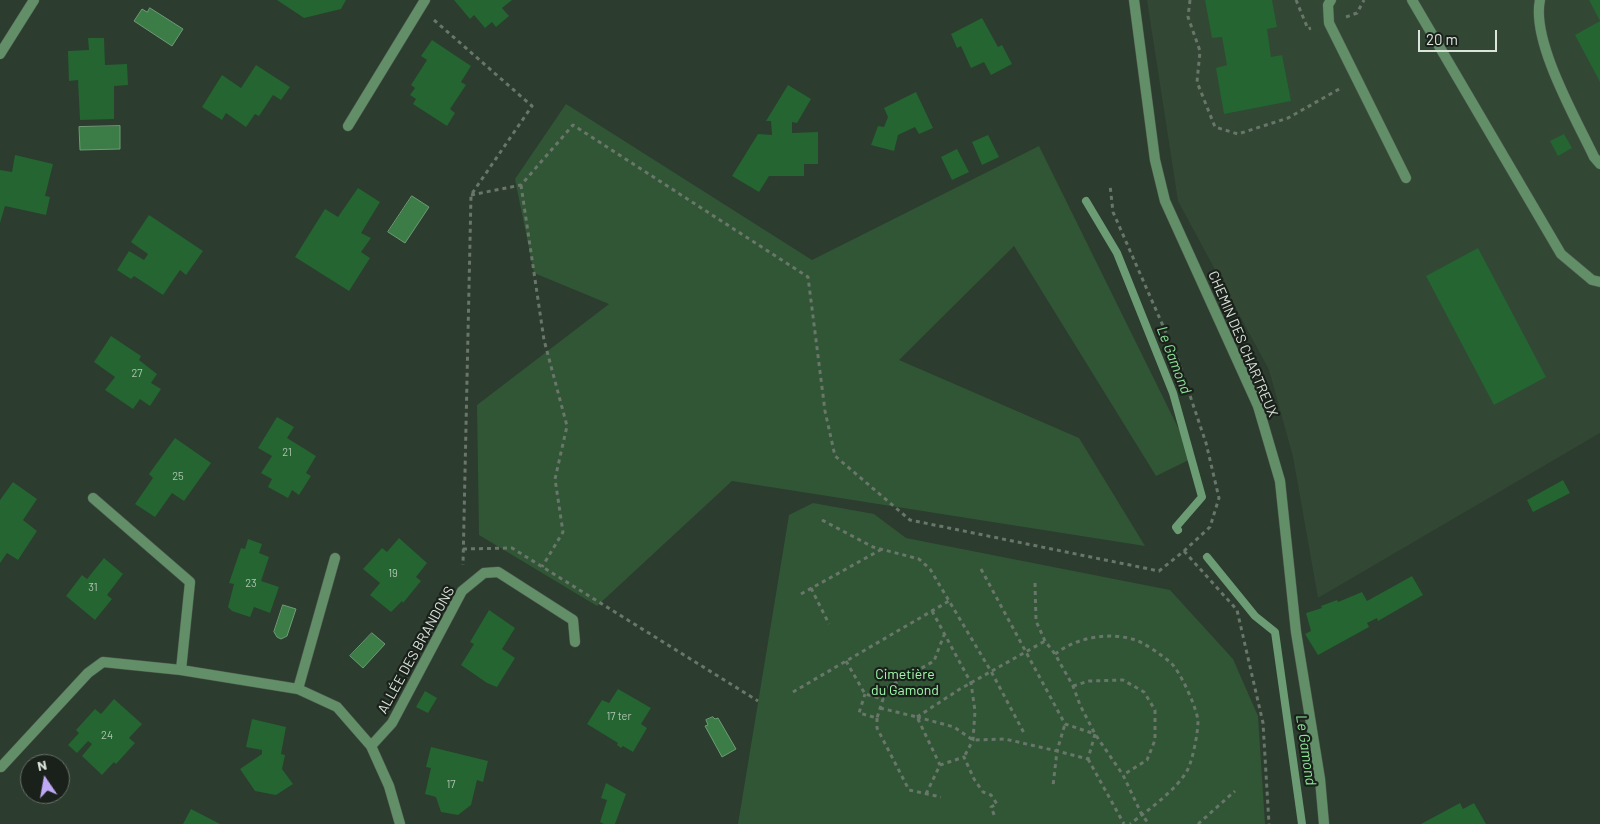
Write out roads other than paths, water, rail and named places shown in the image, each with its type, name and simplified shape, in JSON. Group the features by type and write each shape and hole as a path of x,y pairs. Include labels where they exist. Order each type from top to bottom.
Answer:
{"street":[{"path":"0,54 34,0"},
{"name":"CHEMIN DES CHARTREUX","path":"1134,0 1155,160 1165,201 1258,406 1280,481 1296,632 1320,778 1324,824"},
{"path":"1331,0 1328,5 1329,23 1406,178"},
{"path":"1412,0 1561,254 1592,280 1600,282"},
{"path":"1540,0 1538,8 1546,55 1594,156 1600,164"},
{"path":"348,126 423,4"},
{"path":"93,498 190,582 181,670"},
{"path":"298,689 335,558"},
{"name":"ALLÉE DES BRANDONS","path":"371,746 392,723 462,591 484,573 498,572 573,620 576,642"},
{"path":"1,767 88,673 104,662 181,670 298,689 337,707 371,746 389,786 400,824"}],"waterway":[{"name":"Le Gamond","path":"1086,201 1117,253 1173,393 1202,497 1176,527 1178,530"},
{"name":"Le Gamond","path":"1207,557 1255,616 1275,632 1302,824"}],"park label":[{"name":"Cimetière du Gamond","path":"905,682"}]}
